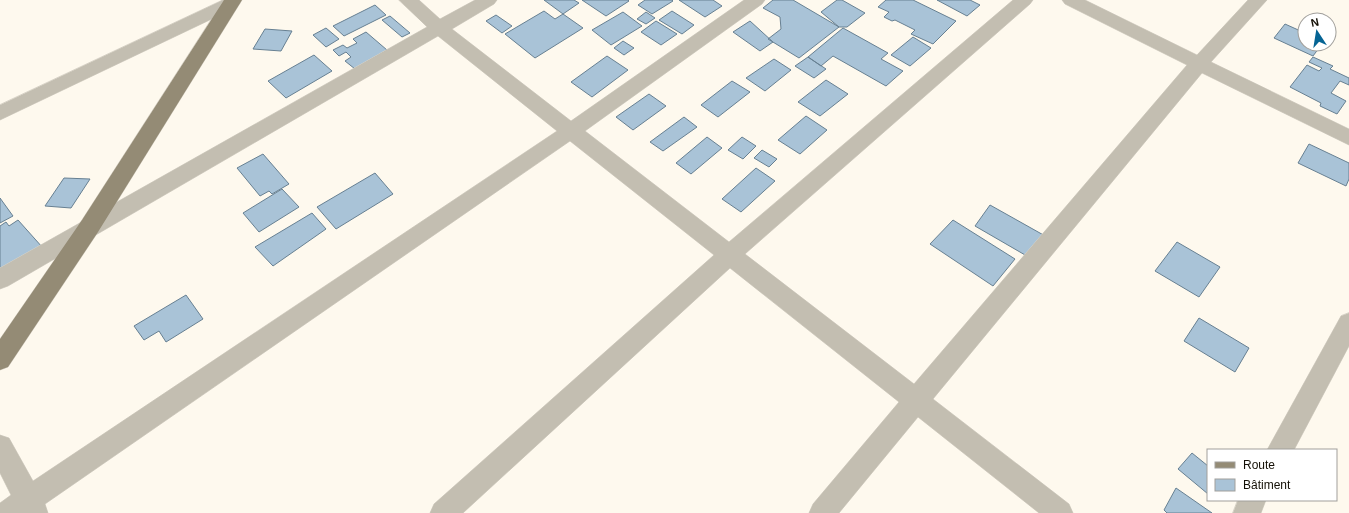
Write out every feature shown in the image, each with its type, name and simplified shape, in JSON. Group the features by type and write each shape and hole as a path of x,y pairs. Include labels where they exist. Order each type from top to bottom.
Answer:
{"main road":[{"path":"0,359 90,226 232,2"}],"street":[{"path":"408,0 440,28 1060,513"},
{"path":"0,279 90,226 488,0"},
{"path":"0,447 24,509 571,131 756,0"},
{"path":"442,513 729,255 1024,0"},
{"path":"1071,0 1349,138"},
{"path":"822,513 1199,64 1258,0"},
{"path":"0,113 232,2"},
{"path":"1281,449 1349,323"},
{"path":"1246,513 1252,501"}],"building":[{"path":"544,0 574,0 579,3 563,14"},
{"path":"582,0 628,0 629,1 606,16"},
{"path":"645,0 673,1 652,14 638,5"},
{"path":"679,0 713,0 722,6 705,17"},
{"path":"773,0 793,0 839,27 799,58 768,39 781,29 780,17 763,8"},
{"path":"837,0 842,0 865,13 847,27 839,27 821,12"},
{"path":"886,0 913,0 956,21 933,44 911,34 915,30 895,20 892,21 884,17 889,12 878,7"},
{"path":"937,0 970,0 980,5 967,16"},
{"path":"375,5 386,15 344,36 333,26"},
{"path":"544,11 555,19 563,14 583,28 535,58 505,34"},
{"path":"672,11 694,25 682,34 659,20"},
{"path":"623,12 642,26 611,45 592,30"},
{"path":"646,12 655,18 646,24 637,19"},
{"path":"496,15 512,26 502,33 486,21"},
{"path":"390,16 410,33 402,37 382,20"},
{"path":"656,21 677,34 661,45 641,32"},
{"path":"750,21 773,42 760,51 733,32"},
{"path":"1285,24 1297,29 1297,49 1274,38"},
{"path":"326,28 339,39 326,47 313,35"},
{"path":"843,28 888,53 881,59 903,71 886,86 833,56 821,66 808,57"},
{"path":"265,29 292,31 281,51 253,49"},
{"path":"366,32 387,50 355,69 345,61 351,57 346,52 339,56 333,50 343,45 347,48 357,43 353,39"},
{"path":"913,37 931,48 910,66 891,55"},
{"path":"623,41 634,48 624,55 614,48"},
{"path":"1304,52 1316,52 1313,56"},
{"path":"314,55 332,71 286,98 268,81"},
{"path":"607,56 628,70 592,97 571,82"},
{"path":"808,57 826,69 814,78 795,66"},
{"path":"1313,57 1333,66 1330,69 1349,78 1349,85 1340,81 1331,93 1346,101 1337,114 1320,106 1321,103 1290,87 1307,65 1319,71 1322,68 1309,62"},
{"path":"774,59 791,70 765,91 746,78"},
{"path":"826,80 848,94 820,116 798,102"},
{"path":"732,81 750,92 718,117 701,105"},
{"path":"649,94 666,106 633,130 616,117"},
{"path":"806,116 827,130 800,154 778,140"},
{"path":"684,117 697,127 663,151 650,142"},
{"path":"707,137 722,148 691,174 676,163"},
{"path":"742,137 756,146 743,159 728,150"},
{"path":"1309,144 1349,163 1349,179 1346,186 1298,163"},
{"path":"762,150 777,159 769,167 754,158"},
{"path":"263,154 289,184 272,194 269,191 260,196 237,168"},
{"path":"756,168 775,181 741,212 722,199"},
{"path":"375,173 393,194 336,229 317,207"},
{"path":"64,178 90,179 71,208 45,206"},
{"path":"282,189 299,207 259,232 243,213"},
{"path":"0,198 13,216 0,223"},
{"path":"990,205 1047,237 1032,259 975,226"},
{"path":"312,213 326,229 273,266 255,247"},
{"path":"18,220 43,248 0,275 0,226 6,222 9,226"},
{"path":"953,220 1015,259 993,286 930,244"},
{"path":"1177,242 1220,267 1199,297 1155,271"},
{"path":"186,295 203,319 166,342 159,331 144,340 134,326"},
{"path":"1199,318 1249,348 1235,372 1184,341"},
{"path":"1192,453 1207,465 1207,493 1178,469"},
{"path":"1176,488 1212,513 1167,513 1164,510"}]}
